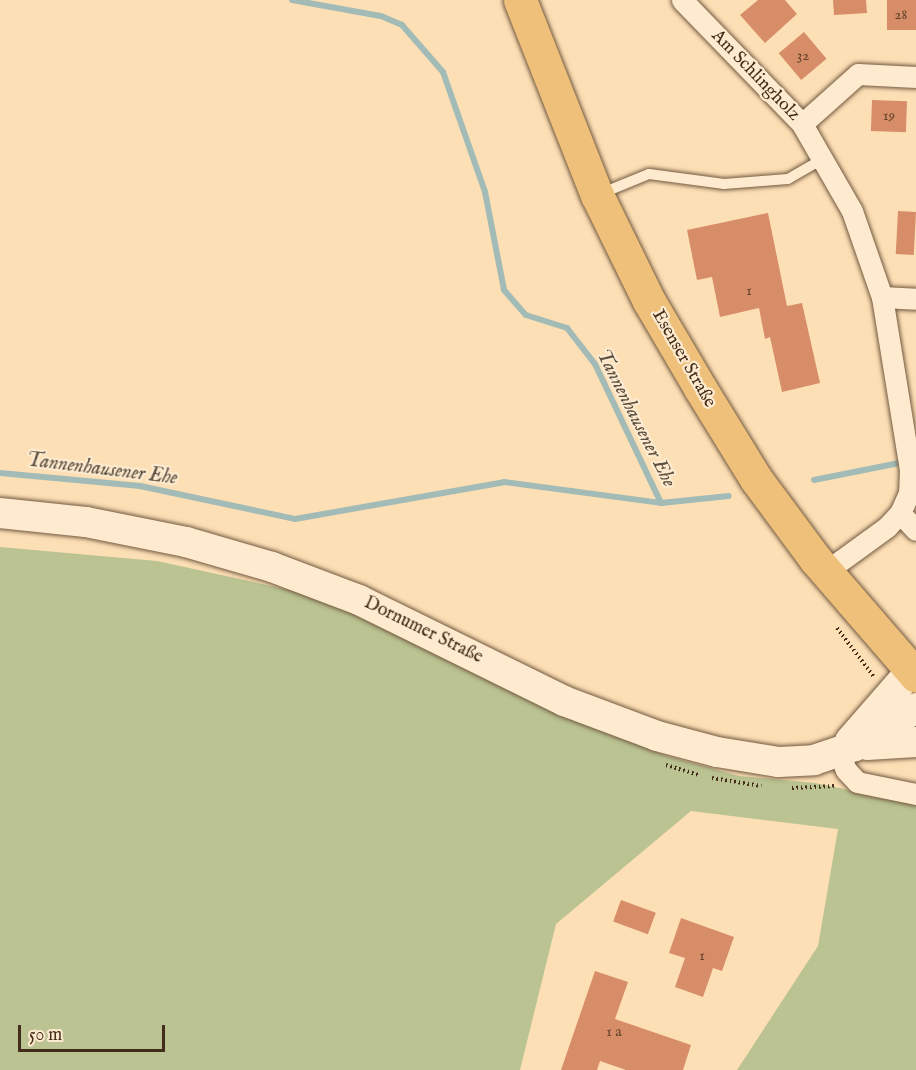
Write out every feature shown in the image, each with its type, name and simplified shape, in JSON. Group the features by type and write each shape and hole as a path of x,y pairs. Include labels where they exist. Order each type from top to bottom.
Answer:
{"main road":[{"name":"Esenser Straße","path":"520,0 597,195 649,301 706,399 756,479 825,572 914,673"},
{"name":"Dornumer Straße","path":"0,513 86,522 186,542 272,567 359,600 564,701 657,736 779,762 814,760 847,749 916,708"},
{"path":"847,749 914,673"},
{"path":"847,749 916,742"}],"street":[{"name":"Am Schlingholz","path":"682,0 802,124 852,211 882,297 909,460 909,492 900,513"},
{"path":"802,124 858,74 916,77"},
{"path":"882,297 916,299"},
{"path":"825,572 900,513 916,530"},
{"path":"847,749 846,770 857,782 916,794"}],"lane":[{"path":"597,195 649,174 724,184 789,179 822,159"}],"green space":[{"path":"0,547 157,561 322,597 556,712 664,755 739,776 815,783 916,804 916,1070 737,1070 818,946 838,829 691,811 556,924 520,1070 0,1070"}],"building":[{"path":"758,0 785,0 797,14 765,43 740,15"},
{"path":"833,0 866,0 867,13 834,15"},
{"path":"887,0 916,0 916,30 887,30"},
{"path":"804,32 826,59 801,80 779,53"},
{"path":"872,100 907,101 906,132 871,131"},
{"path":"898,211 916,212 914,255 896,254"},
{"path":"768,213 787,306 802,303 820,383 782,392 770,337 765,339 759,308 720,317 712,277 697,280 687,230"},
{"path":"621,900 656,913 648,934 613,922"},
{"path":"681,918 734,937 722,971 713,968 703,997 675,987 685,958 669,953"},
{"path":"595,971 628,982 615,1019 691,1045 683,1070 626,1070 600,1061 597,1070 561,1070"}],"waterway":[{"name":"Tannenhausener Ehe","path":"292,0 381,16 402,25 443,72 485,192 504,290 526,315 567,328 595,364 661,503"},
{"name":"Tannenhausener Ehe","path":"814,480 904,462"},
{"name":"Tannenhausener Ehe","path":"0,473 140,486 295,519 504,482 661,503 729,496"}]}
